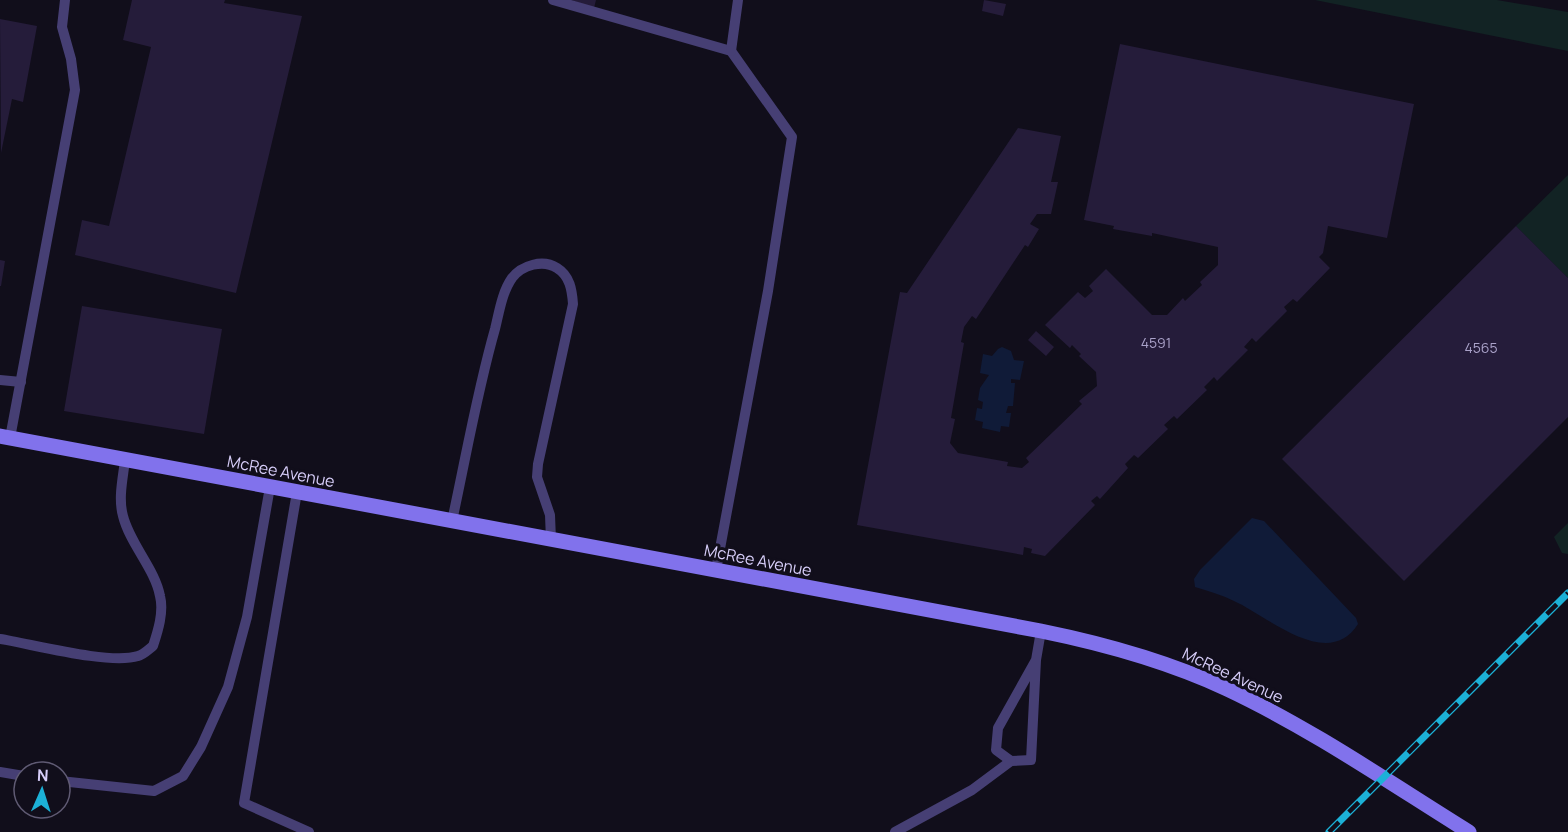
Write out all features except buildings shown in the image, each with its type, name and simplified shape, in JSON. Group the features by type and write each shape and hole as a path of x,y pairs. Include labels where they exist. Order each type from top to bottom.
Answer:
{"main road":[{"name":"McRee Avenue","path":"5,437 1041,631 1123,650 1177,668 1227,689 1291,722 1470,832"}],"lane":[{"path":"5,437 21,382 75,90 71,59 62,27 65,0"},
{"path":"553,0 731,51 792,137 768,291 716,570"},
{"path":"731,51 738,0"},
{"path":"452,521 487,357 506,290 513,276 528,265 545,264 557,268 565,275 572,286 573,304 538,464 537,477 550,515 551,540"},
{"path":"0,380 21,382"},
{"path":"0,639 83,655 118,657 138,656 153,646 160,622 160,596 130,536 122,514 121,494 125,460"},
{"path":"72,783 154,791 183,776 201,747 228,687 247,617 270,487"},
{"path":"297,492 244,803 309,832"},
{"path":"895,832 972,790 1011,761 1031,760 1036,660 1041,631"},
{"path":"1011,761 996,750 998,728 1036,660"}],"shaded area":[{"path":"1315,0 1497,0 1568,12 1568,51"},
{"path":"1568,175 1568,278 1516,226"},
{"path":"1568,523 1568,554 1562,553 1554,537"}],"water":[{"path":"1002,347 1011,351 1014,360 1024,361 1020,380 1011,379 1011,383 1015,383 1013,406 1008,406 1006,413 1011,413 1009,427 1001,426 1000,432 982,428 983,422 975,420 977,408 982,409 983,402 978,400 980,388 989,375 980,373 983,354 992,356"},
{"path":"1252,518 1264,521 1356,618 1358,624 1345,637 1330,643 1314,642 1279,627 1234,601 1195,587 1194,579 1200,570"}],"railway":[{"path":"1329,832 1568,593"}]}
